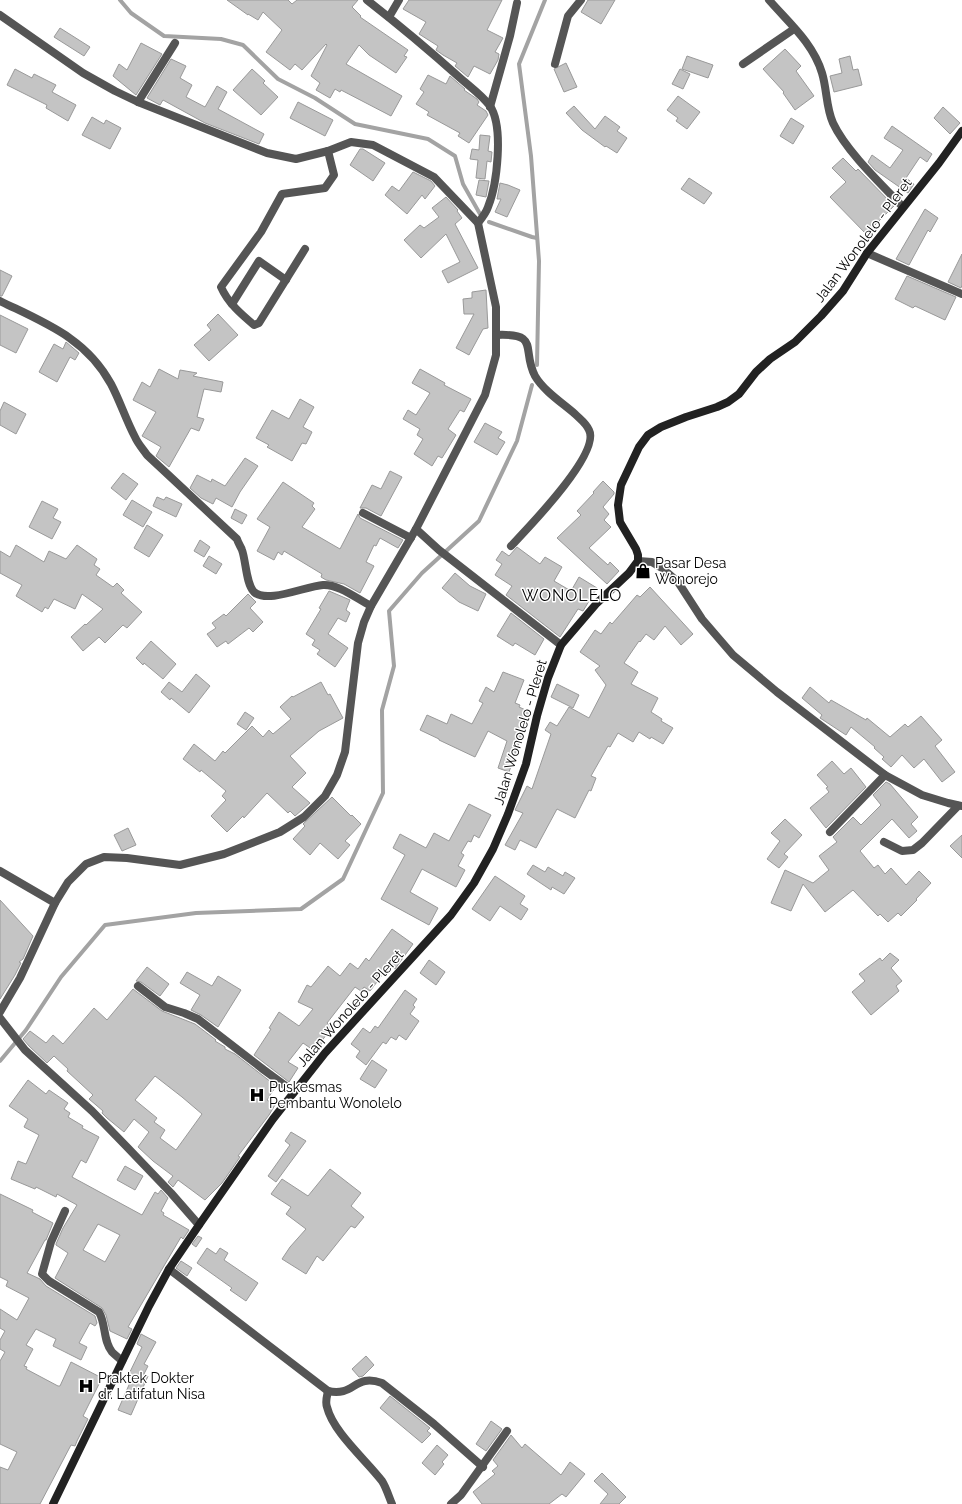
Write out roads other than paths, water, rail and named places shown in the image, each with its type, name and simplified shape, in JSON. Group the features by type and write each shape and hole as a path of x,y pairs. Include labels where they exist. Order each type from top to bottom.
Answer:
{"main road":[{"name":"Jalan Wonolelo - Pleret","path":"53,1504 122,1360 169,1269 273,1119 325,1052 451,914 474,884 493,849 508,814 526,764 537,716 548,678 561,645 597,603 629,573 638,562 636,549 620,522 618,505 621,485 639,447 648,435 661,427 717,407 739,394 756,372 770,359 795,342 843,291 867,253 939,163 962,131"}],"street":[{"path":"367,0 443,62 484,99 490,107 496,120 499,145 495,180 488,207 478,223"},
{"path":"389,17 399,0"},
{"path":"555,64 568,16 581,0"},
{"path":"769,0 805,40 815,57 822,73 833,123 845,142 903,207"},
{"path":"490,107 510,36 517,3"},
{"path":"0,15 83,73 115,91 138,102 267,153 296,159 328,151 351,142 373,144 434,177 478,223 496,307 496,355 485,395 416,529 371,606 364,622 358,643 345,752 337,775 325,796 304,817 280,832 224,854 180,865 126,858 104,857 86,864 68,882 55,903 20,978 0,1012"},
{"path":"743,64 794,29"},
{"path":"138,102 175,43"},
{"path":"305,249 259,323 254,325 225,296 221,287 262,232 282,194 325,188 334,175 328,151"},
{"path":"867,253 962,294"},
{"path":"232,304 259,261 286,280"},
{"path":"0,302 52,326 81,346 99,364 111,385 135,439 147,455 237,539 242,551 253,591 260,596 269,597 323,585 333,586 371,606"},
{"path":"496,335 519,336 524,339 527,343 531,365 540,383 583,421 590,430 591,439 587,452 564,485 540,515 511,546"},
{"path":"363,513 411,538"},
{"path":"416,529 439,550 561,645"},
{"path":"638,562 652,562 662,568 678,582 702,618 733,655 777,692 885,775 922,795 960,806 913,850 902,851 884,842"},
{"path":"830,832 885,775"},
{"path":"0,871 55,903"},
{"path":"138,986 165,1007 198,1019 294,1092"},
{"path":"0,1018 24,1050 92,1111 171,1193 199,1225"},
{"path":"65,1211 51,1242 42,1274 49,1281 99,1312 102,1316 108,1345 112,1352 122,1360"},
{"path":"169,1269 328,1392 343,1392 364,1380 373,1379 382,1383 434,1424 482,1467"},
{"path":"328,1392 326,1406 331,1418 342,1434 383,1482 392,1504"},
{"path":"451,1504 461,1495 508,1431"}],"waterway":[{"path":"120,0 131,13 164,36 221,39 243,45 278,79 315,98 355,124 428,139 455,156 463,184 480,214"},
{"path":"537,365 539,261 531,156 519,64 545,0"},
{"path":"489,222 537,238"},
{"path":"0,1061 26,1030 61,977 105,925 196,913 301,909 343,879 383,793 382,710 394,666 389,611 422,573 479,521 517,441 532,385"}],"place":[{"name":"Pasar Desa Wonorejo","path":"643,571"},
{"name":"Puskesmas Pembantu Wonolelo","path":"257,1095"},
{"name":"Praktek Dokter dr. Latifatun Nisa","path":"86,1386"}],"district":[{"name":"WONOLELO","path":"572,595"}]}
